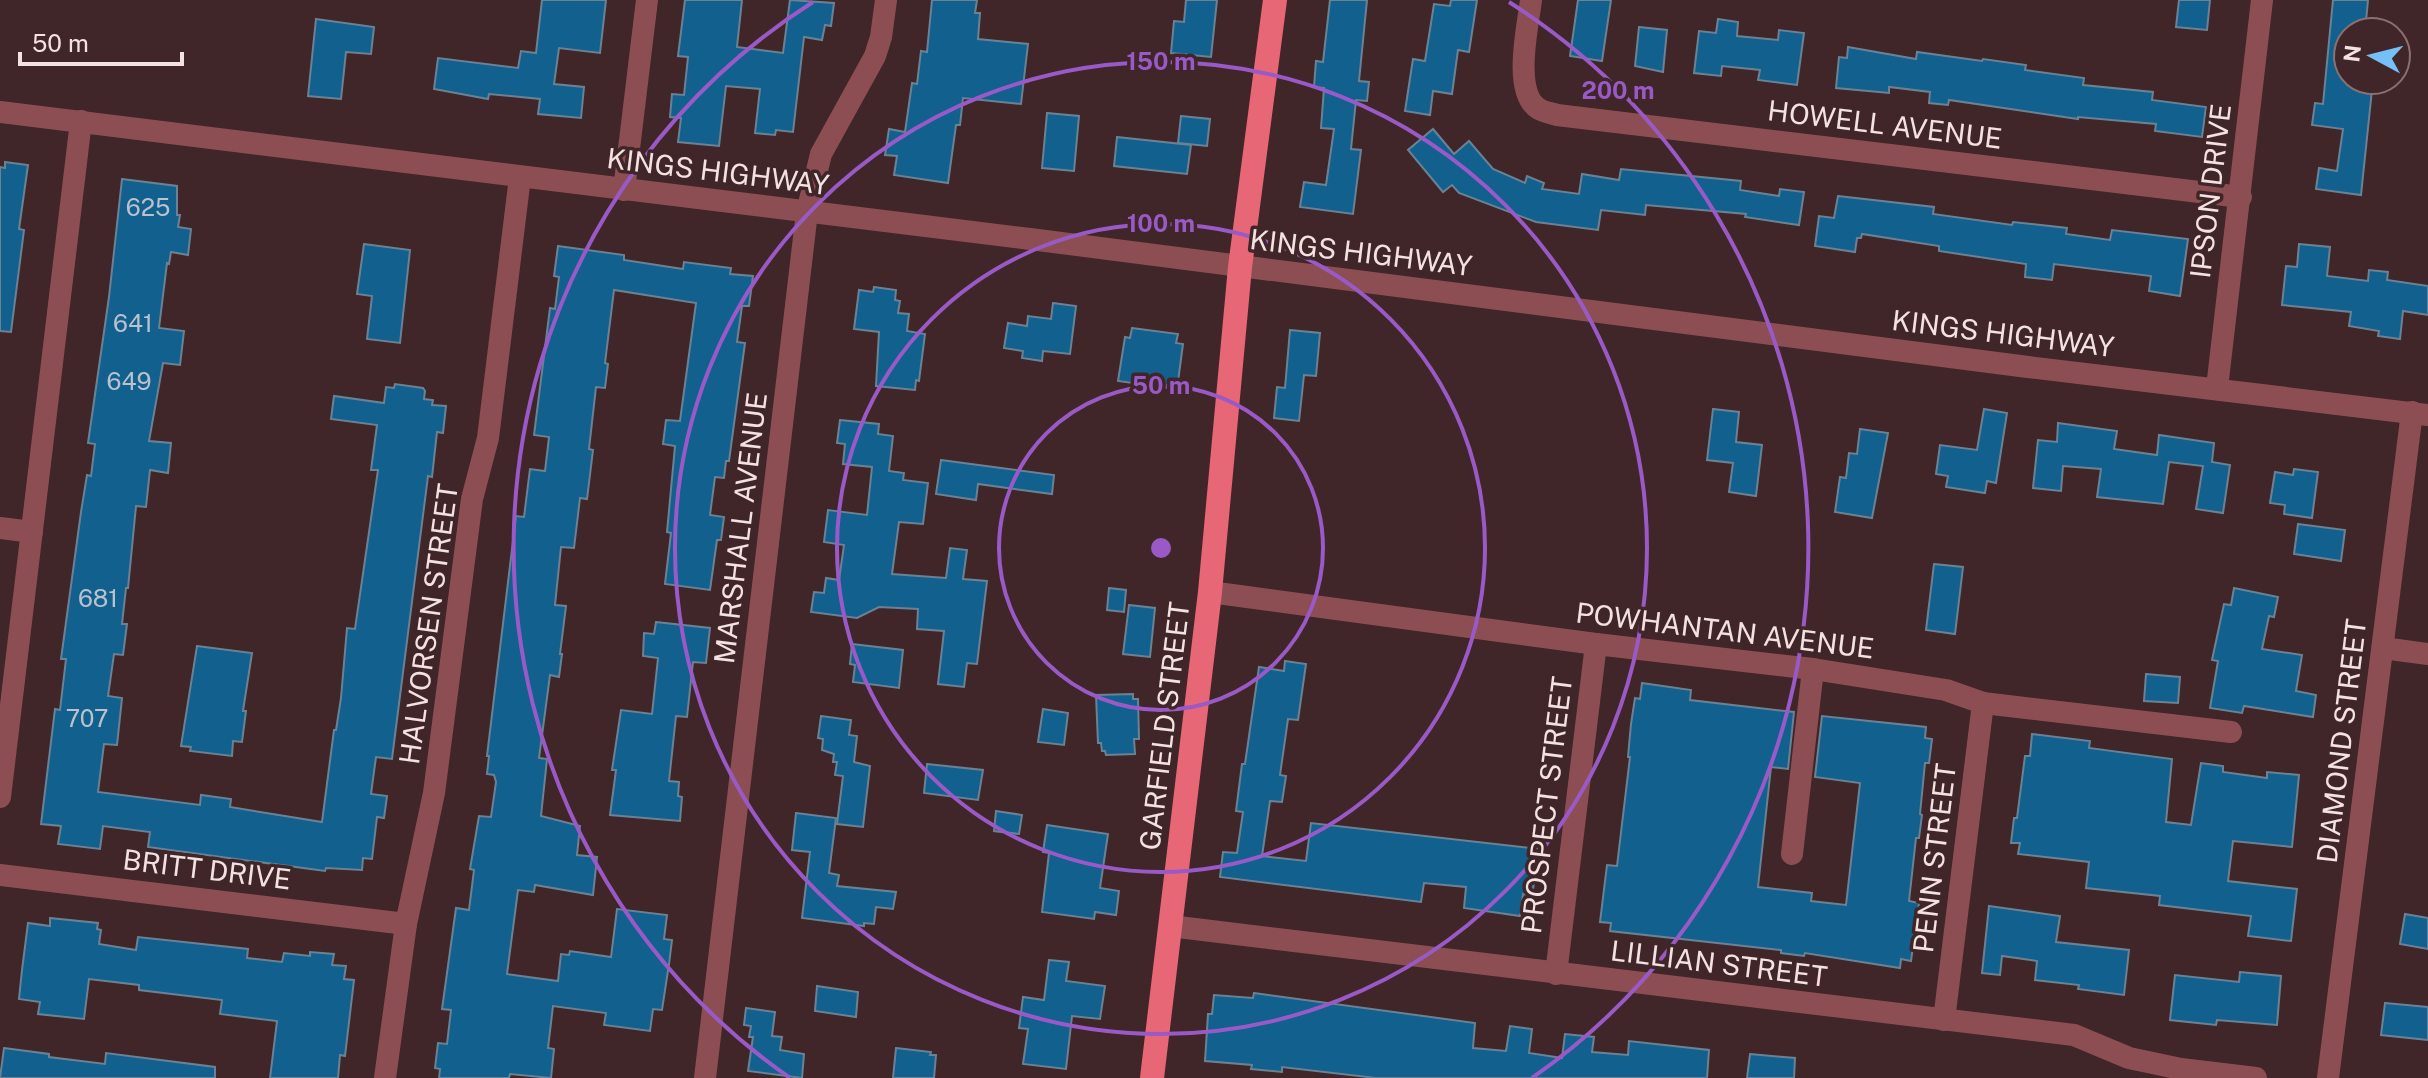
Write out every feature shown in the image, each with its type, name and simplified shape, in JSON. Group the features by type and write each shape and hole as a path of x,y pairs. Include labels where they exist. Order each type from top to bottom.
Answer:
{"main road":[{"name":"GARFIELD STREET","path":"1152,1078 1210,592 1240,267 1275,0"}],"street":[{"path":"624,190 647,0"},
{"name":"MARSHALL AVENUE","path":"705,1078 807,212 821,154 875,56 886,0"},
{"name":"HOWELL AVENUE","path":"1531,0 1524,83 1529,98 1538,109 1557,115 2241,197"},
{"name":"IPSON DRIVE","path":"2217,388 2262,0"},
{"name":"KINGS HIGHWAY","path":"0,112 2420,414"},
{"path":"0,797 81,121"},
{"name":"HALVORSEN STREET","path":"385,1078 406,924 434,793 472,499 488,438 520,177"},
{"name":"DIAMOND STREET","path":"2328,1078 2383,648 2420,414"},
{"path":"0,528 32,532"},
{"name":"POWHANTAN AVENUE","path":"1210,592 1596,644 1813,669 1946,690 1983,703 2231,732"},
{"name":"PROSPECT STREET","path":"1556,974 1596,644"},
{"path":"2383,648 2428,654"},
{"path":"1792,854 1813,669"},
{"name":"PENN STREET","path":"1944,1020 1983,703"},
{"name":"BRITT DRIVE","path":"0,875 406,924"},
{"name":"LILLIAN STREET","path":"1170,926 2074,1035 2129,1058 2181,1069 2256,1078"}],"building":[{"path":"542,0 606,0 600,53 559,48 554,84 584,87 581,118 538,114 540,99 489,94 488,99 434,89 438,58 518,68 521,51 536,53"},
{"path":"685,0 742,0 737,47 783,53 790,0 834,3 831,26 825,25 822,40 804,37 793,132 776,130 775,135 755,133 760,89 726,86 719,146 678,142 681,118 670,117 672,94 684,95 688,57 678,56"},
{"path":"932,0 977,0 975,13 980,13 978,39 1028,44 1021,104 963,98 948,183 894,175 897,156 885,155 889,129 905,132 912,83 917,84 921,51 927,52"},
{"path":"1186,0 1217,0 1211,57 1171,53 1174,21 1184,22"},
{"path":"1330,0 1367,0 1359,81 1369,82 1367,101 1356,100 1351,149 1361,150 1353,214 1300,207 1304,182 1326,185 1334,129 1321,128 1324,88 1314,87 1316,61 1323,62"},
{"path":"1451,0 1477,0 1469,52 1458,50 1452,94 1433,91 1430,115 1405,111 1413,59 1425,61 1434,4 1450,6"},
{"path":"1578,0 1611,0 1602,61 1570,56"},
{"path":"2179,0 2210,0 2207,30 2176,27"},
{"path":"2333,0 2368,0 2366,16 2332,16 2332,96 2371,96 2361,195 2316,189 2319,168 2337,171 2343,129 2312,125 2315,103 2323,104"},
{"path":"316,19 374,27 371,54 346,52 341,99 308,96"},
{"path":"1718,19 1738,22 1737,36 1778,40 1779,30 1804,33 1797,85 1758,80 1760,70 1722,66 1721,76 1694,73 1699,31 1716,33"},
{"path":"1639,27 1667,30 1663,72 1635,66"},
{"path":"1848,47 1916,59 1917,52 2026,65 2025,70 2084,78 2083,85 2153,92 2152,100 2206,107 2202,137 2155,131 2156,124 2078,119 1949,100 1948,105 1929,103 1930,92 1889,87 1889,93 1836,88 1839,57 1847,58"},
{"path":"1047,113 1079,116 1074,171 1042,168"},
{"path":"1181,116 1210,119 1207,146 1178,143"},
{"path":"1433,129 1454,154 1469,141 1493,169 1525,183 1527,176 1544,183 1542,189 1579,194 1582,174 1619,180 1621,169 1741,181 1740,190 1779,196 1780,189 1804,192 1799,225 1745,217 1746,214 1646,205 1645,215 1601,210 1598,230 1536,222 1459,193 1452,185 1443,192 1408,150"},
{"path":"1117,137 1191,145 1187,174 1114,166"},
{"path":"5,162 28,165 19,229 24,230 11,332 0,331 0,167 5,168"},
{"path":"122,179 177,186 178,227 191,229 188,255 171,252 167,263 159,328 184,331 180,365 163,363 149,441 171,443 168,473 150,470 146,507 136,506 122,624 127,624 123,655 114,654 108,696 122,698 117,745 104,744 98,792 200,805 201,795 231,799 230,807 322,822 341,698 347,628 355,629 378,470 371,470 377,425 331,419 334,396 384,403 386,387 394,388 395,384 423,388 424,399 433,400 432,405 446,406 443,433 437,432 432,477 428,476 392,759 376,757 371,794 387,796 384,818 377,817 372,859 363,858 362,870 326,868 325,871 148,847 150,832 103,826 100,849 58,844 61,826 41,824 55,709 60,710 66,659 61,659 81,512 87,475 91,476 95,444 88,443"},
{"path":"1838,196 1934,207 1933,214 2012,225 2013,222 2067,228 2066,234 2110,240 2112,230 2188,239 2180,296 2149,291 2151,276 2054,264 2052,280 2025,277 2026,264 1939,251 1939,246 1862,234 1861,238 1857,238 1855,252 1815,246 1819,216 1834,218"},
{"path":"364,244 410,250 400,343 367,339 372,296 357,294"},
{"path":"2299,244 2330,247 2327,276 2368,281 2369,270 2388,272 2387,280 2428,286 2428,315 2403,311 2400,339 2378,336 2379,331 2349,326 2351,312 2282,305 2286,266 2297,267"},
{"path":"558,246 624,255 624,260 683,269 684,262 731,268 730,274 753,276 749,306 742,306 737,342 745,343 729,461 726,461 724,478 715,477 710,515 724,517 721,540 717,540 710,590 665,584 675,446 663,444 666,420 680,421 696,303 614,290 605,388 596,387 587,499 580,498 574,548 561,547 555,605 566,606 562,654 559,677 550,675 539,758 547,759 541,816 580,826 577,855 597,857 593,895 535,885 534,892 518,890 507,974 558,981 561,954 569,955 570,951 611,957 617,909 667,915 664,939 672,940 669,964 662,1010 653,1009 650,1031 604,1025 606,1013 553,1006 548,1048 554,1049 551,1078 510,1074 509,1078 439,1078 440,1069 435,1068 438,1043 447,1044 451,1010 442,1009 456,908 469,910 474,870 470,869 479,816 491,817 496,782 494,775 487,774 487,756 516,516 524,517 530,469 545,471 549,437 534,435 550,308 555,309 559,277 554,276"},
{"path":"874,287 896,290 895,300 900,301 898,313 909,314 907,331 925,334 915,390 876,386 879,332 854,329 859,290 873,292"},
{"path":"1053,303 1076,306 1070,354 1043,351 1042,361 1022,358 1023,351 1004,348 1008,323 1027,326 1028,316 1051,319"},
{"path":"1132,328 1178,334 1176,343 1183,344 1177,389 1118,381 1125,337 1130,338"},
{"path":"1290,330 1320,333 1316,376 1304,375 1299,421 1274,418 1277,387 1285,388"},
{"path":"1713,409 1739,412 1736,442 1762,445 1756,496 1729,492 1733,463 1707,460"},
{"path":"1984,409 2007,413 1996,483 1987,481 1985,493 1946,487 1948,476 1936,474 1940,445 1977,450"},
{"path":"840,420 879,424 878,434 893,436 889,471 904,473 903,480 928,483 923,524 899,522 892,574 946,578 950,548 967,550 963,579 987,581 977,664 967,663 964,687 938,684 944,631 917,629 918,609 879,607 857,618 811,612 814,592 824,593 826,578 839,580 844,545 824,542 828,510 867,515 872,467 843,464 845,444 837,443"},
{"path":"2058,423 2117,431 2114,449 2157,455 2159,435 2214,443 2212,462 2230,465 2223,513 2196,509 2203,466 2169,462 2163,504 2097,497 2101,469 2063,466 2061,491 2033,488 2038,440 2057,442"},
{"path":"1860,429 1888,433 1872,518 1835,512 1840,477 1846,478 1849,453 1857,454"},
{"path":"941,460 1054,475 1052,494 978,484 976,500 936,494"},
{"path":"2294,469 2318,472 2312,518 2284,514 2285,505 2270,503 2275,472 2293,475"},
{"path":"2298,524 2345,530 2341,561 2294,554"},
{"path":"1934,564 1963,567 1955,634 1926,630"},
{"path":"1109,588 1126,590 1124,612 1107,610"},
{"path":"2234,588 2278,597 2274,617 2269,616 2262,649 2302,655 2296,691 2316,695 2313,717 2244,706 2242,713 2210,708 2218,661 2212,660 2224,604 2231,605"},
{"path":"1129,605 1155,608 1150,657 1123,654"},
{"path":"656,622 710,628 706,663 693,662 687,717 676,716 669,781 679,782 678,796 682,797 680,821 610,815 616,770 612,770 621,710 652,714 658,658 643,656 644,633 654,634"},
{"path":"852,644 903,650 899,688 853,682 855,665 850,664"},
{"path":"197,646 252,653 243,711 246,711 242,742 233,741 232,756 190,751 191,747 181,746"},
{"path":"1285,661 1306,664 1298,720 1288,719 1280,775 1286,776 1282,802 1270,801 1262,856 1306,861 1311,823 1539,849 1532,896 1523,894 1520,916 1464,908 1466,887 1424,883 1421,902 1220,877 1223,852 1237,853 1243,812 1236,811 1259,667 1284,671"},
{"path":"2146,674 2180,677 2178,703 2144,701"},
{"path":"1642,683 1691,690 1690,700 1794,712 1788,769 1771,767 1758,887 1812,893 1811,901 1846,905 1860,783 1815,777 1822,716 1926,727 1925,738 1932,739 1929,763 1925,763 1922,815 1919,838 1916,838 1909,901 1919,903 1911,961 1901,959 1900,968 1805,953 1804,956 1781,953 1781,950 1610,931 1611,923 1600,922 1607,865 1617,866 1631,724 1635,698 1640,699"},
{"path":"1133,694 1133,699 1138,699 1139,739 1134,739 1135,754 1106,755 1101,743 1098,743 1096,695"},
{"path":"1043,709 1068,713 1064,745 1038,742"},
{"path":"821,716 851,720 849,735 857,736 854,762 870,766 863,827 837,824 843,776 835,775 837,762 833,762 834,754 822,750 823,739 818,738"},
{"path":"2032,734 2090,741 2089,748 2172,759 2166,822 2191,825 2201,763 2223,766 2223,772 2267,778 2267,772 2299,775 2292,847 2233,841 2228,881 2297,889 2291,941 2248,936 2251,916 2159,905 2160,896 2086,888 2089,862 2018,854 2020,843 2011,843 2025,756 2030,756"},
{"path":"927,764 983,770 978,800 924,793"},
{"path":"996,811 1022,815 1019,834 994,831"},
{"path":"796,813 836,818 829,873 839,875 837,886 896,892 893,909 876,907 874,924 864,923 864,926 802,918 810,852 792,850"},
{"path":"1047,825 1108,834 1100,888 1119,891 1116,915 1095,912 1094,919 1042,912 1049,853 1043,852"},
{"path":"1989,906 2060,916 2056,942 2129,950 2124,995 2035,980 2037,961 2002,956 2000,975 1982,973"},
{"path":"2405,914 2428,918 2428,949 2400,944"},
{"path":"50,918 98,923 97,929 101,930 99,944 136,950 138,937 248,949 247,958 282,962 284,953 310,956 310,952 334,954 332,965 346,966 344,979 354,980 345,1056 340,1055 338,1078 270,1078 277,1021 220,1014 222,1000 139,990 139,985 89,979 84,1019 38,1014 40,1002 19,999 22,970 28,923 50,926"},
{"path":"1049,960 1069,962 1066,981 1105,986 1100,1019 1072,1016 1066,1069 1023,1064 1028,1029 1019,1028 1023,997 1044,1000"},
{"path":"2240,972 2281,976 2277,1025 2217,1020 2216,1025 2170,1020 2175,975 2239,982"},
{"path":"817,986 858,992 856,1017 815,1011"},
{"path":"1254,993 1475,1023 1473,1048 1506,1051 1510,1026 1532,1029 1529,1053 1562,1058 1565,1034 1594,1037 1592,1052 1628,1055 1629,1041 1709,1050 1707,1078 1376,1078 1282,1067 1282,1072 1251,1069 1252,1065 1205,1061 1208,1014 1212,1014 1214,995 1253,998"},
{"path":"2385,1003 2428,1007 2428,1040 2381,1035"},
{"path":"746,1008 775,1012 772,1036 782,1037 780,1050 804,1054 802,1078 748,1071 753,1037 749,1037 751,1026 744,1025"},
{"path":"4,1048 105,1064 106,1053 215,1067 215,1078 0,1078"},
{"path":"896,1048 936,1055 934,1078 893,1078"},
{"path":"1750,1054 1795,1058 1794,1078 1747,1078"}]}
